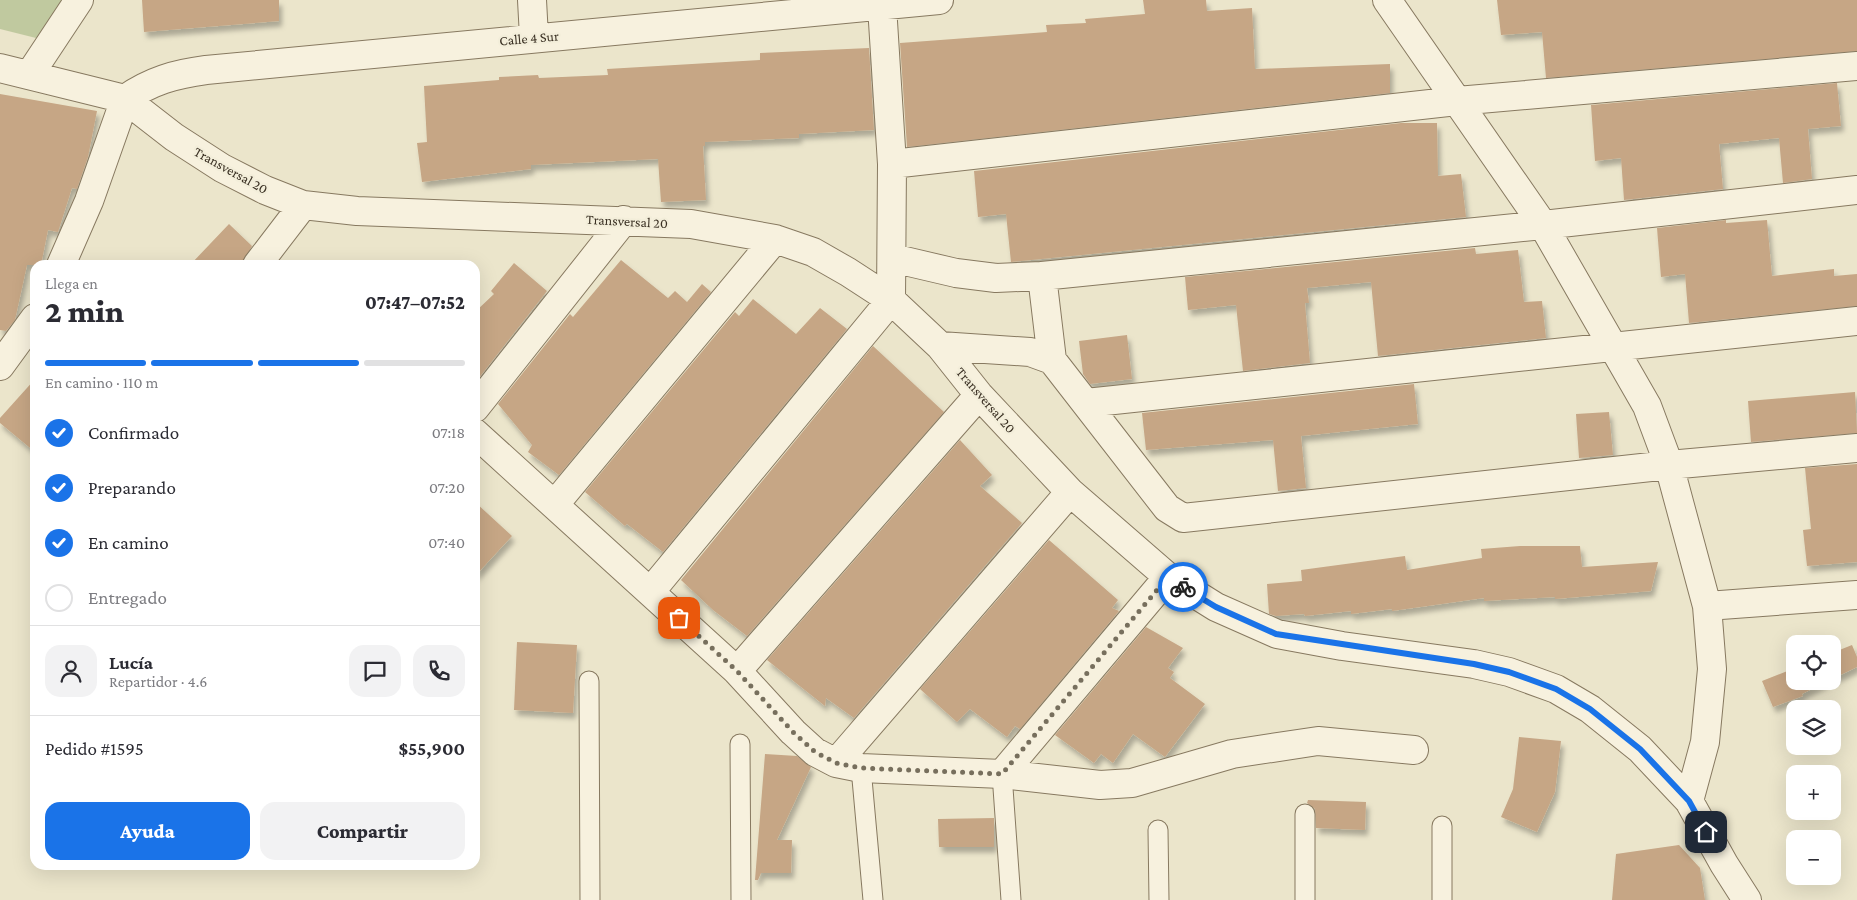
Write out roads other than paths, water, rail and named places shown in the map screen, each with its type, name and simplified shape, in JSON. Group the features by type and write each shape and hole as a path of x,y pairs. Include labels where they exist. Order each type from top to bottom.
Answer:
{"street":[{"path":"30,74 79,0"},
{"path":"532,0 534,37"},
{"name":"Calle 4 Sur","path":"125,99 143,86 173,75 206,70 534,37 939,0"},
{"path":"1387,0 1543,225 1647,406 1669,465 1708,606 1712,669 1708,715 1705,742 1689,801"},
{"path":"650,591 891,300 892,164 882,6"},
{"path":"892,164 1457,101 1857,66"},
{"path":"0,68 125,99 89,201 63,260"},
{"name":"Transversal 20","path":"125,99 174,137 222,168 265,190 303,205 384,213 624,220 691,224 776,239 813,252 891,300 940,346 980,395 1070,492 1168,577 1216,607 1276,634 1474,664 1509,672 1556,689 1590,709 1640,749 1689,801 1747,900"},
{"path":"892,258 964,274 996,278 1042,276 1543,225 1857,190"},
{"path":"270,260 303,205"},
{"path":"480,402 624,220"},
{"path":"555,504 776,239"},
{"path":"1042,276 1052,360 1167,508 1183,518 1669,465 1857,448"},
{"path":"1086,403 1857,321"},
{"path":"0,366 30,325"},
{"path":"940,346 1030,352 1052,360"},
{"path":"737,671 980,395"},
{"path":"480,437 737,671 793,732 815,752 849,766 1002,774 1100,785 1132,783 1232,754 1318,740 1414,750"},
{"path":"849,766 1070,492"},
{"path":"1002,774 1168,577"},
{"path":"1708,606 1857,595"}],"lane":[{"path":"589,681 590,900"},
{"path":"740,744 741,900"},
{"path":"849,766 873,900"},
{"path":"1002,774 1011,900"},
{"path":"1305,900 1306,814"},
{"path":"1442,826 1442,900"},
{"path":"1158,830 1159,900"}]}
